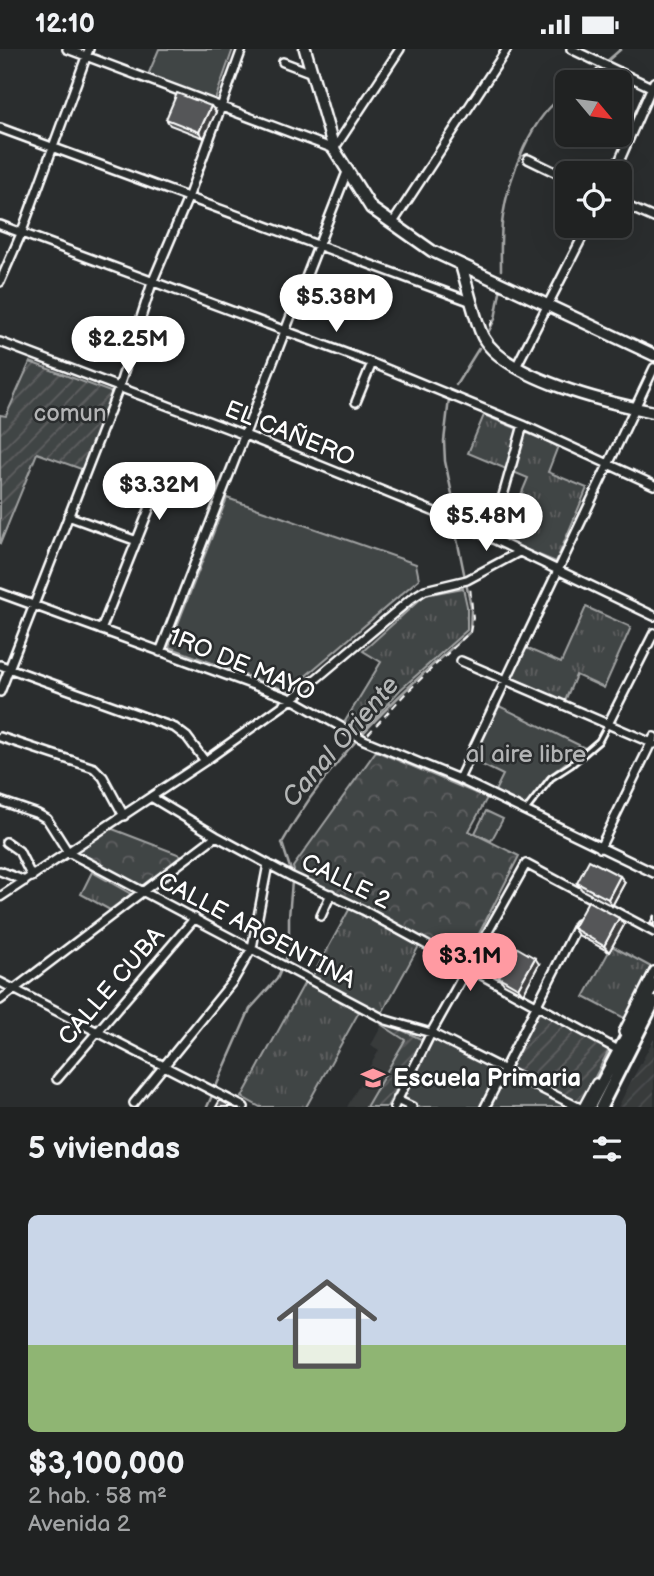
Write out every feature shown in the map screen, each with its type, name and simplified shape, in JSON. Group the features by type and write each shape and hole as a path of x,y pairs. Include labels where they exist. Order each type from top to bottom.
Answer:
{"main road":[{"path":"305,49 334,149 371,208 432,251 654,355"},
{"path":"461,265 483,335 504,361 552,384 654,412"},
{"path":"589,1107 654,985"},
{"path":"601,1107 620,1051 654,1002"}],"street":[{"path":"67,49 87,53 334,149 400,49"},
{"path":"0,692 119,387 152,283 188,198 242,49"},
{"path":"392,224 507,49"},
{"path":"571,49 653,85 619,161"},
{"path":"0,282 21,233 87,53"},
{"path":"283,62 313,73"},
{"path":"0,128 473,303"},
{"path":"528,159 555,172"},
{"path":"160,652 347,172"},
{"path":"632,208 654,218"},
{"path":"0,225 372,363 523,425 654,485"},
{"path":"516,367 582,238"},
{"name":"EL CAÑERO","path":"0,342 245,436 447,517 491,538"},
{"path":"356,402 372,363"},
{"path":"460,779 654,368"},
{"path":"523,425 491,538 654,616"},
{"path":"102,630 156,492"},
{"path":"68,516 136,541"},
{"path":"0,897 205,761 292,699 412,598 425,590 468,579 519,552"},
{"name":"1RO DE MAYO","path":"0,593 292,699 364,740 460,779 654,873"},
{"path":"608,724 654,633"},
{"path":"461,661 653,741 600,848"},
{"path":"0,665 175,728 187,737 205,761"},
{"path":"0,737 94,768 103,777 124,815"},
{"name":"CALLE 2","path":"151,797 216,836 331,894 620,1051"},
{"path":"0,801 47,819 68,852"},
{"path":"0,1000 216,836"},
{"path":"6,842 19,851 29,879"},
{"name":"CALLE ARGENTINA","path":"68,852 386,1020 431,1033 578,1107"},
{"path":"134,1103 233,981 252,948 268,864"},
{"path":"412,1107 396,1103 431,1033 526,864 654,932"},
{"path":"0,871 29,879"},
{"path":"321,916 331,894"},
{"path":"485,1107 591,898"},
{"name":"CALLE CUBA","path":"57,1079 195,918"},
{"path":"583,1107 620,1051 654,971"},
{"path":"0,982 244,1107"}],"lane":[{"path":"525,811 551,778 599,741 608,724"}],"path":[{"path":"597,70 598,62"},
{"path":"483,335 491,326 494,316"},
{"path":"364,740 405,694 470,632 473,618 468,579"}],"shaded area":[{"name":"Escuela Primaria","path":"382,1025 405,1039 366,1107 347,1107 379,1050 371,1045"},
{"path":"654,1039 654,1107 618,1107 629,1085"}],"green space":[{"path":"159,49 233,49 215,100 148,75"},
{"name":"comun","path":"30,362 113,393 84,470 37,453 0,544 0,415 6,416"},
{"path":"484,415 558,446 548,472 587,488 556,562 502,540 528,478 468,453"},
{"path":"227,498 416,564 419,579 288,691 169,647"},
{"path":"463,588 467,606 467,630 400,690 360,734 344,723 381,662 363,651 425,595"},
{"name":"al aire libre","path":"586,607 631,627 604,688 576,675 565,701 512,678 526,648 561,663"},
{"name":"al aire libre","path":"497,705 585,748 547,777 525,808 494,793 503,775 470,759"},
{"path":"376,751 487,798 469,831 519,856 466,959 297,884 293,867"},
{"path":"486,811 503,819 491,841 475,833"},
{"path":"110,828 183,856 142,887 74,852"},
{"path":"92,872 131,894 110,910 81,894"},
{"path":"350,908 419,946 381,1015 312,977"},
{"path":"612,946 653,968 626,1019 584,997"},
{"path":"305,982 359,1012 306,1107 260,1107 242,1097"},
{"path":"538,1010 610,1048 580,1106 508,1068"},
{"path":"387,1023 423,1040 387,1107 366,1107 405,1040 382,1025"},
{"path":"433,1035 571,1107 395,1107"}],"building":[{"path":"177,93 211,106 199,132 166,119"},
{"path":"589,860 620,876 608,899 577,883"},
{"path":"588,901 619,918 604,946 573,928"},
{"path":"516,947 535,958 518,988 499,977"},
{"path":"220,1100 233,1107 216,1107"}],"waterway":[{"name":"Canal Oriente","path":"606,62 621,49"},
{"name":"Canal Oriente","path":"597,70 601,67"},
{"name":"Canal Oriente","path":"501,270 503,216 510,183 533,131 555,102"},
{"name":"Canal Oriente","path":"487,335 495,319 500,292"},
{"name":"Canal Oriente","path":"456,385 479,348"},
{"name":"Canal Oriente","path":"292,874 282,843 320,784 391,704 470,632 471,607 445,461 444,441 449,399"},
{"name":"Canal Oriente","path":"207,1107 250,1009 277,979 289,952 292,881"}],"place":[{"name":"Escuela Primaria","path":"373,1078"}]}
